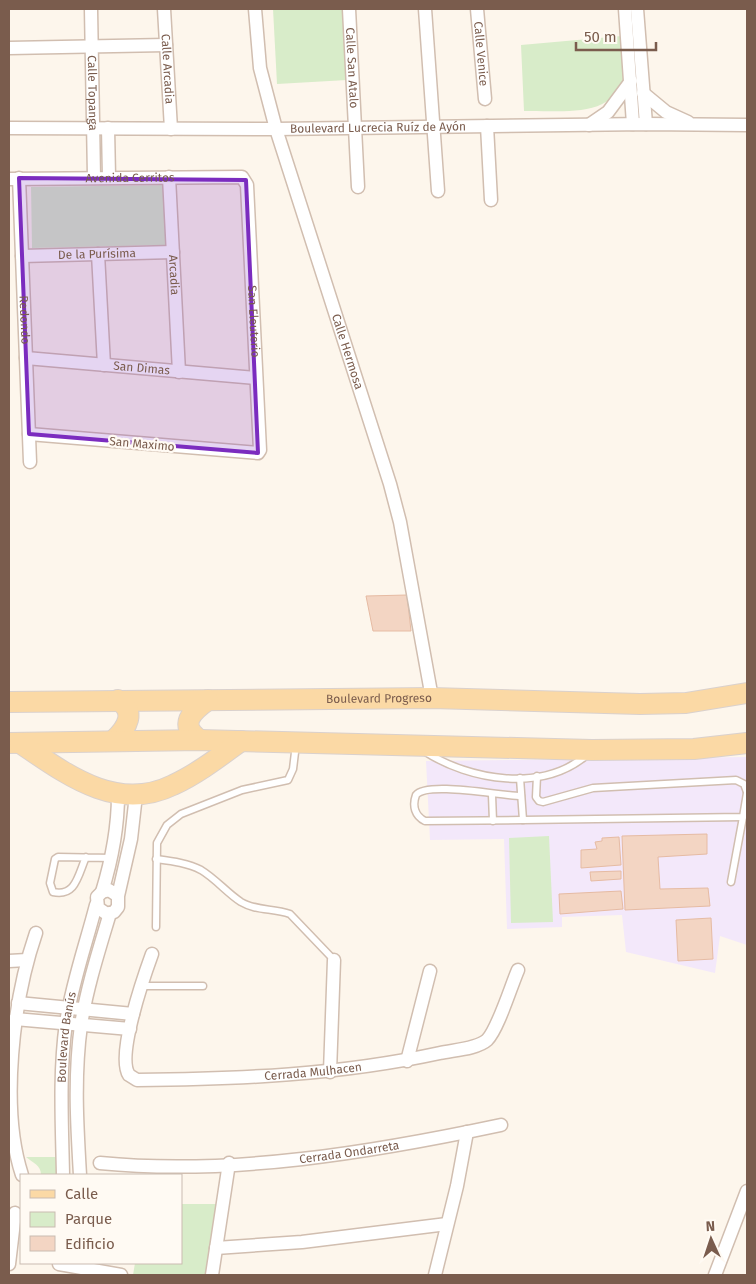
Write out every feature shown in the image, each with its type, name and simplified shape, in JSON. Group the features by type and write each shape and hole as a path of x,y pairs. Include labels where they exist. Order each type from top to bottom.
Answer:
{"main road":[{"name":"Boulevard Progreso","path":"9,702 432,698 640,704 686,702 744,691"},
{"path":"114,740 127,726 129,719 125,704 118,700"},
{"path":"200,740 192,735 188,726 193,711 208,700"},
{"path":"14,743 200,740 592,750 694,749 747,743"},
{"path":"14,743 77,781 96,789 127,795 158,791 173,786 240,741"}],"street":[{"name":"Calle Topanga","path":"91,9 94,177"},
{"name":"Calle Arcadia","path":"164,9 171,128"},
{"name":"Calle Hermosa","path":"255,9 260,68 276,129 390,484 400,522 432,698"},
{"name":"Calle San Atalo","path":"348,9 358,187"},
{"path":"424,9 438,191"},
{"name":"Calle Venice","path":"477,9 484,98"},
{"path":"625,9 634,76 643,93 646,124"},
{"path":"633,124 636,9"},
{"path":"9,48 166,46"},
{"path":"589,125 608,112 634,76"},
{"path":"643,93 666,112 693,124"},
{"name":"Boulevard Lucrecia Ruíz de Ayón","path":"9,128 276,129 633,124 747,125"},
{"path":"487,126 490,200"},
{"name":"Calle Topanga","path":"108,128 109,177"},
{"name":"Arcadia","path":"169,177 179,372"},
{"name":"Avenida Cerritos","path":"14,178 242,177 247,185"},
{"name":"Redondo","path":"14,178 22,256 30,462"},
{"name":"San Eleuterio","path":"247,185 260,450 256,454"},
{"name":"De la Purísima","path":"22,256 173,252"},
{"path":"98,254 104,365"},
{"name":"San Dimas","path":"26,358 256,378"},
{"name":"San Maximo","path":"29,434 256,454"},
{"path":"127,795 128,860 118,896 118,906 110,913 100,911 96,905 97,897 102,892 112,858 118,824 127,795"},
{"path":"102,892 109,890 118,896"},
{"name":"Boulevard Banús","path":"63,1174 61,1080 66,1023 96,905"},
{"name":"Boulevard Banús","path":"80,1174 76,1096 81,1025 110,913"},
{"path":"22,1174 11,1131 12,1028 27,960 36,933"},
{"path":"12,1028 66,1023 130,1029 141,986 152,954"},
{"path":"9,961 27,960"},
{"path":"330,1072 334,960"},
{"name":"Cerrada Mulhacen","path":"130,1029 125,1065 129,1075 137,1080 240,1079 330,1072 407,1060 480,1044 492,1033 518,970"},
{"path":"407,1060 430,971"},
{"path":"18,1003 133,1014"},
{"name":"Cerrada Ondarreta","path":"100,1163 127,1170 331,1156 501,1125"},
{"path":"435,1275 467,1132"},
{"path":"212,1275 229,1163"},
{"path":"715,1275 747,1191"},
{"path":"9,1264 15,1219"},
{"path":"216,1248 302,1242 447,1224"},
{"path":"58,1267 121,1275"}],"lane":[{"path":"156,927 157,844 167,825 182,814 242,790 288,780 293,769 296,743"},
{"path":"416,746 436,759 468,772 487,776 520,778 537,776 568,768 592,750"},
{"path":"537,776 536,797 539,801 544,802 593,788 736,780 744,784 747,792 731,882"},
{"path":"520,778 523,820"},
{"path":"521,796 492,795 468,790 423,790 416,795 415,809 419,818 425,821 743,817"},
{"path":"492,795 493,820"},
{"path":"86,858 71,889 62,894 53,892 50,883 55,859 86,858 112,858"},
{"path":"156,859 183,863 201,870 240,902 254,908 280,910 290,914 334,960"},
{"path":"141,986 203,986"}],"highlighted area":[{"path":"19,178 246,180 258,453 29,434"}],"shaded area":[{"path":"747,757 747,945 720,936 715,973 626,952 622,915 562,917 562,927 507,929 504,839 430,840 426,761"}],"green space":[{"path":"273,9 343,9 347,80 277,84"},
{"path":"622,36 625,67 621,84 613,97 602,104 588,109 524,111 521,45"},
{"path":"165,185 166,245 32,248 31,187"},
{"path":"549,836 553,922 511,923 509,838"},
{"path":"26,1157 57,1157 58,1174 41,1174 38,1166"},
{"path":"182,1204 221,1204 210,1275 133,1275 135,1264 182,1264"}],"building":[{"path":"407,595 411,631 373,631 366,596"},
{"path":"707,834 707,854 658,857 660,889 708,888 710,906 625,910 622,836"},
{"path":"619,837 621,865 581,868 581,850 597,849 595,842 602,841 602,838"},
{"path":"621,871 621,879 591,881 590,872"},
{"path":"621,891 623,909 560,914 559,894"},
{"path":"711,918 713,959 678,961 676,920"}]}
